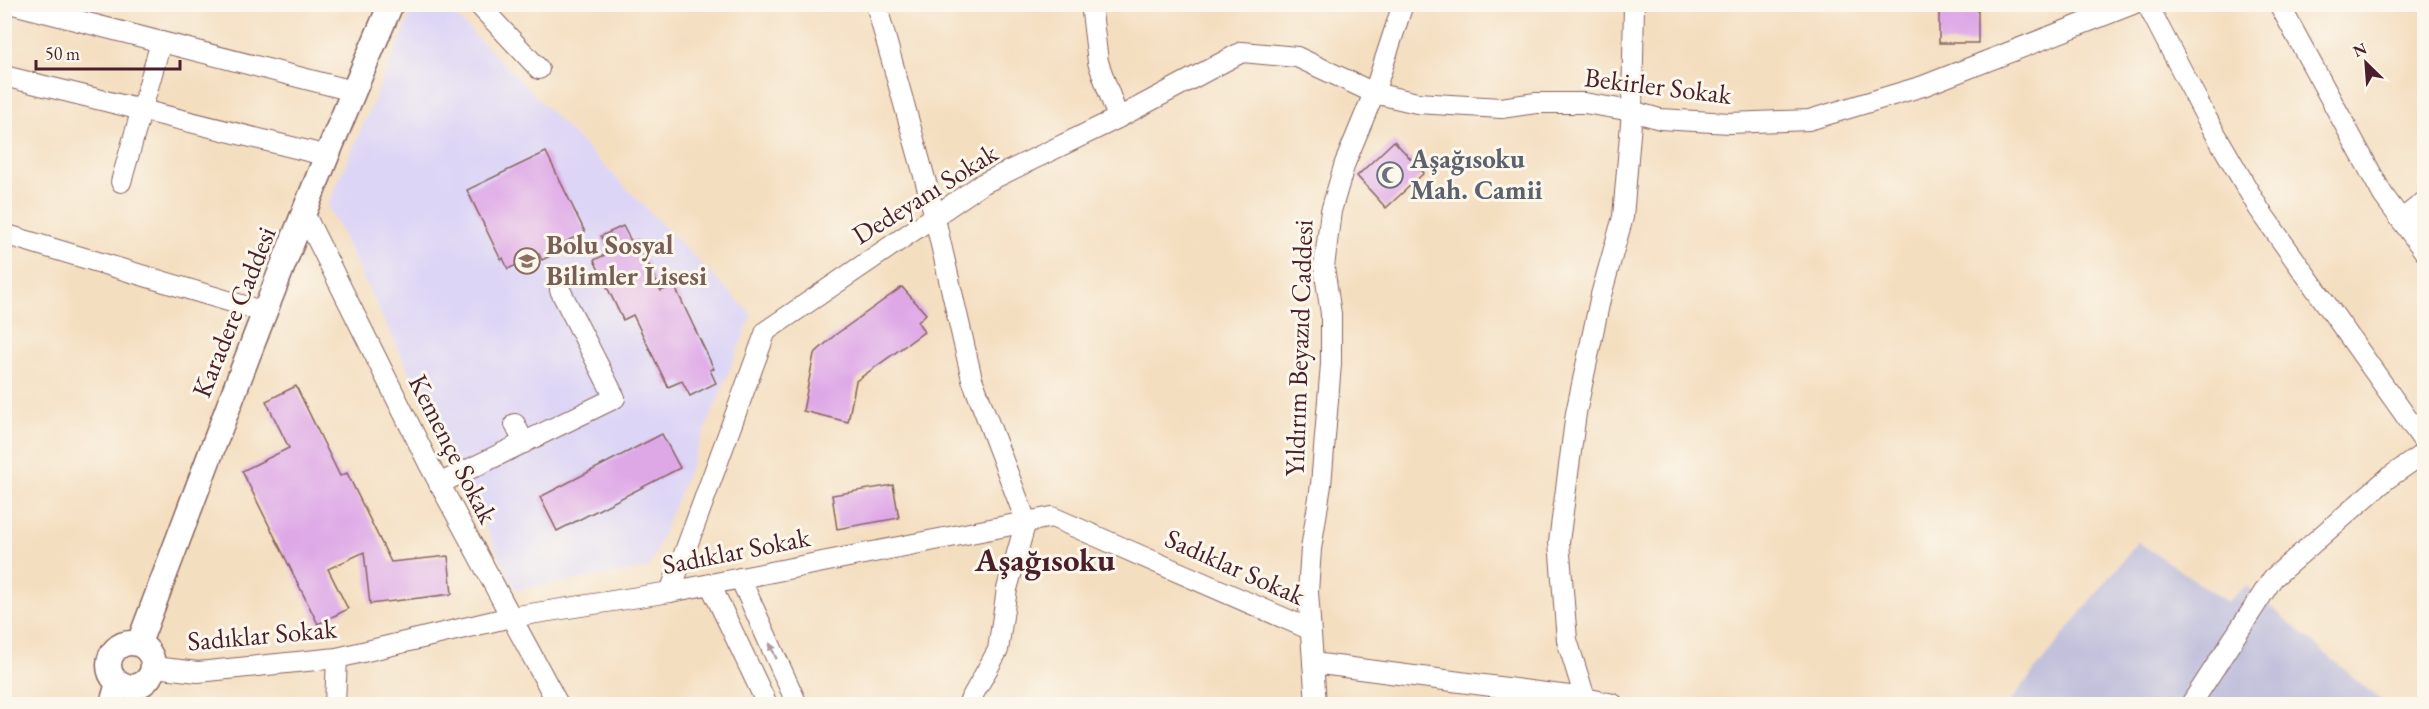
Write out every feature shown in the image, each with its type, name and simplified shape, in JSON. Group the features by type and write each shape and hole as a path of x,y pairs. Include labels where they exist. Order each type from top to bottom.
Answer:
{"main road":[{"name":"Karadere Caddesi","path":"138,643 265,312 353,92 391,4"},
{"path":"138,643 150,652 154,667 147,681 141,685 126,687 115,694 109,670 111,655 123,644 138,643"}],"street":[{"path":"13,4 353,92"},
{"path":"478,4 539,69"},
{"path":"876,4 935,216 972,379 1026,521 1007,589 998,650 968,705"},
{"path":"1091,4 1098,63 1118,118"},
{"name":"Yıldırım Beyazıd Caddesi","path":"1316,705 1309,629 1311,549 1321,485 1331,364 1331,314 1324,267 1334,201 1345,163 1374,93 1403,4"},
{"path":"1585,698 1567,640 1559,543 1576,413 1601,295 1623,217 1632,111 1634,4"},
{"name":"Bekirler Sokak","path":"1374,93 1417,103 1502,108 1536,103 1584,103 1632,111 1660,119 1730,123 1809,120 1923,86 2133,4"},
{"path":"2147,4 2207,119 2259,209 2424,442"},
{"path":"2279,4 2383,195 2424,251"},
{"path":"121,182 161,42"},
{"name":"Dedeyanı Sokak","path":"670,592 766,331 982,184 1118,118 1242,52 1297,57 1374,93"},
{"path":"4,76 328,156"},
{"path":"2401,220 2424,202"},
{"name":"Kemençe Sokak","path":"305,215 439,484 558,705"},
{"path":"4,234 265,312"},
{"path":"439,484 615,398 560,290"},
{"path":"515,424 524,442"},
{"path":"2191,705 2273,578 2388,478 2424,453"},
{"name":"Sadıklar Sokak","path":"154,667 198,672 337,658 511,617 670,592 1052,517 1309,629"},
{"path":"740,578 797,705"},
{"path":"710,584 767,705"},
{"path":"335,705 337,658"},
{"path":"1313,663 1585,698 1613,705"}],"shaded area":[{"name":"Bolu Sosyal Bilimler Lisesi","path":"415,5 445,5 752,315 649,568 516,590 328,206"},
{"path":"2138,542 2227,602 2246,586 2385,704 2008,704"}],"building":[{"path":"1939,4 1978,4 1978,43 1939,43"},
{"name":"Aşağısoku Mah. Camii","path":"1394,141 1424,173 1386,208 1357,176"},
{"path":"546,152 585,232 553,248 556,253 542,260 539,254 508,269 503,258 501,260 467,190"},
{"path":"623,226 631,241 637,240 661,291 674,285 714,369 710,370 716,383 690,396 682,381 668,387 633,315 623,320 594,260 609,253 601,236"},
{"path":"902,287 926,314 918,322 924,332 856,381 848,422 803,411 814,354 835,335"},
{"path":"296,386 340,476 347,473 391,562 448,556 452,594 370,604 364,552 328,569 348,609 318,624 242,471 289,448 266,401"},
{"path":"662,434 680,468 557,531 540,497"},
{"path":"893,485 899,518 837,529 832,495"}],"place":[{"name":"Aşağısoku Mah. Camii","path":"1390,175"},
{"name":"Bolu Sosyal Bilimler Lisesi","path":"527,261"}],"district":[{"name":"Aşağısoku","path":"1045,559"}]}
